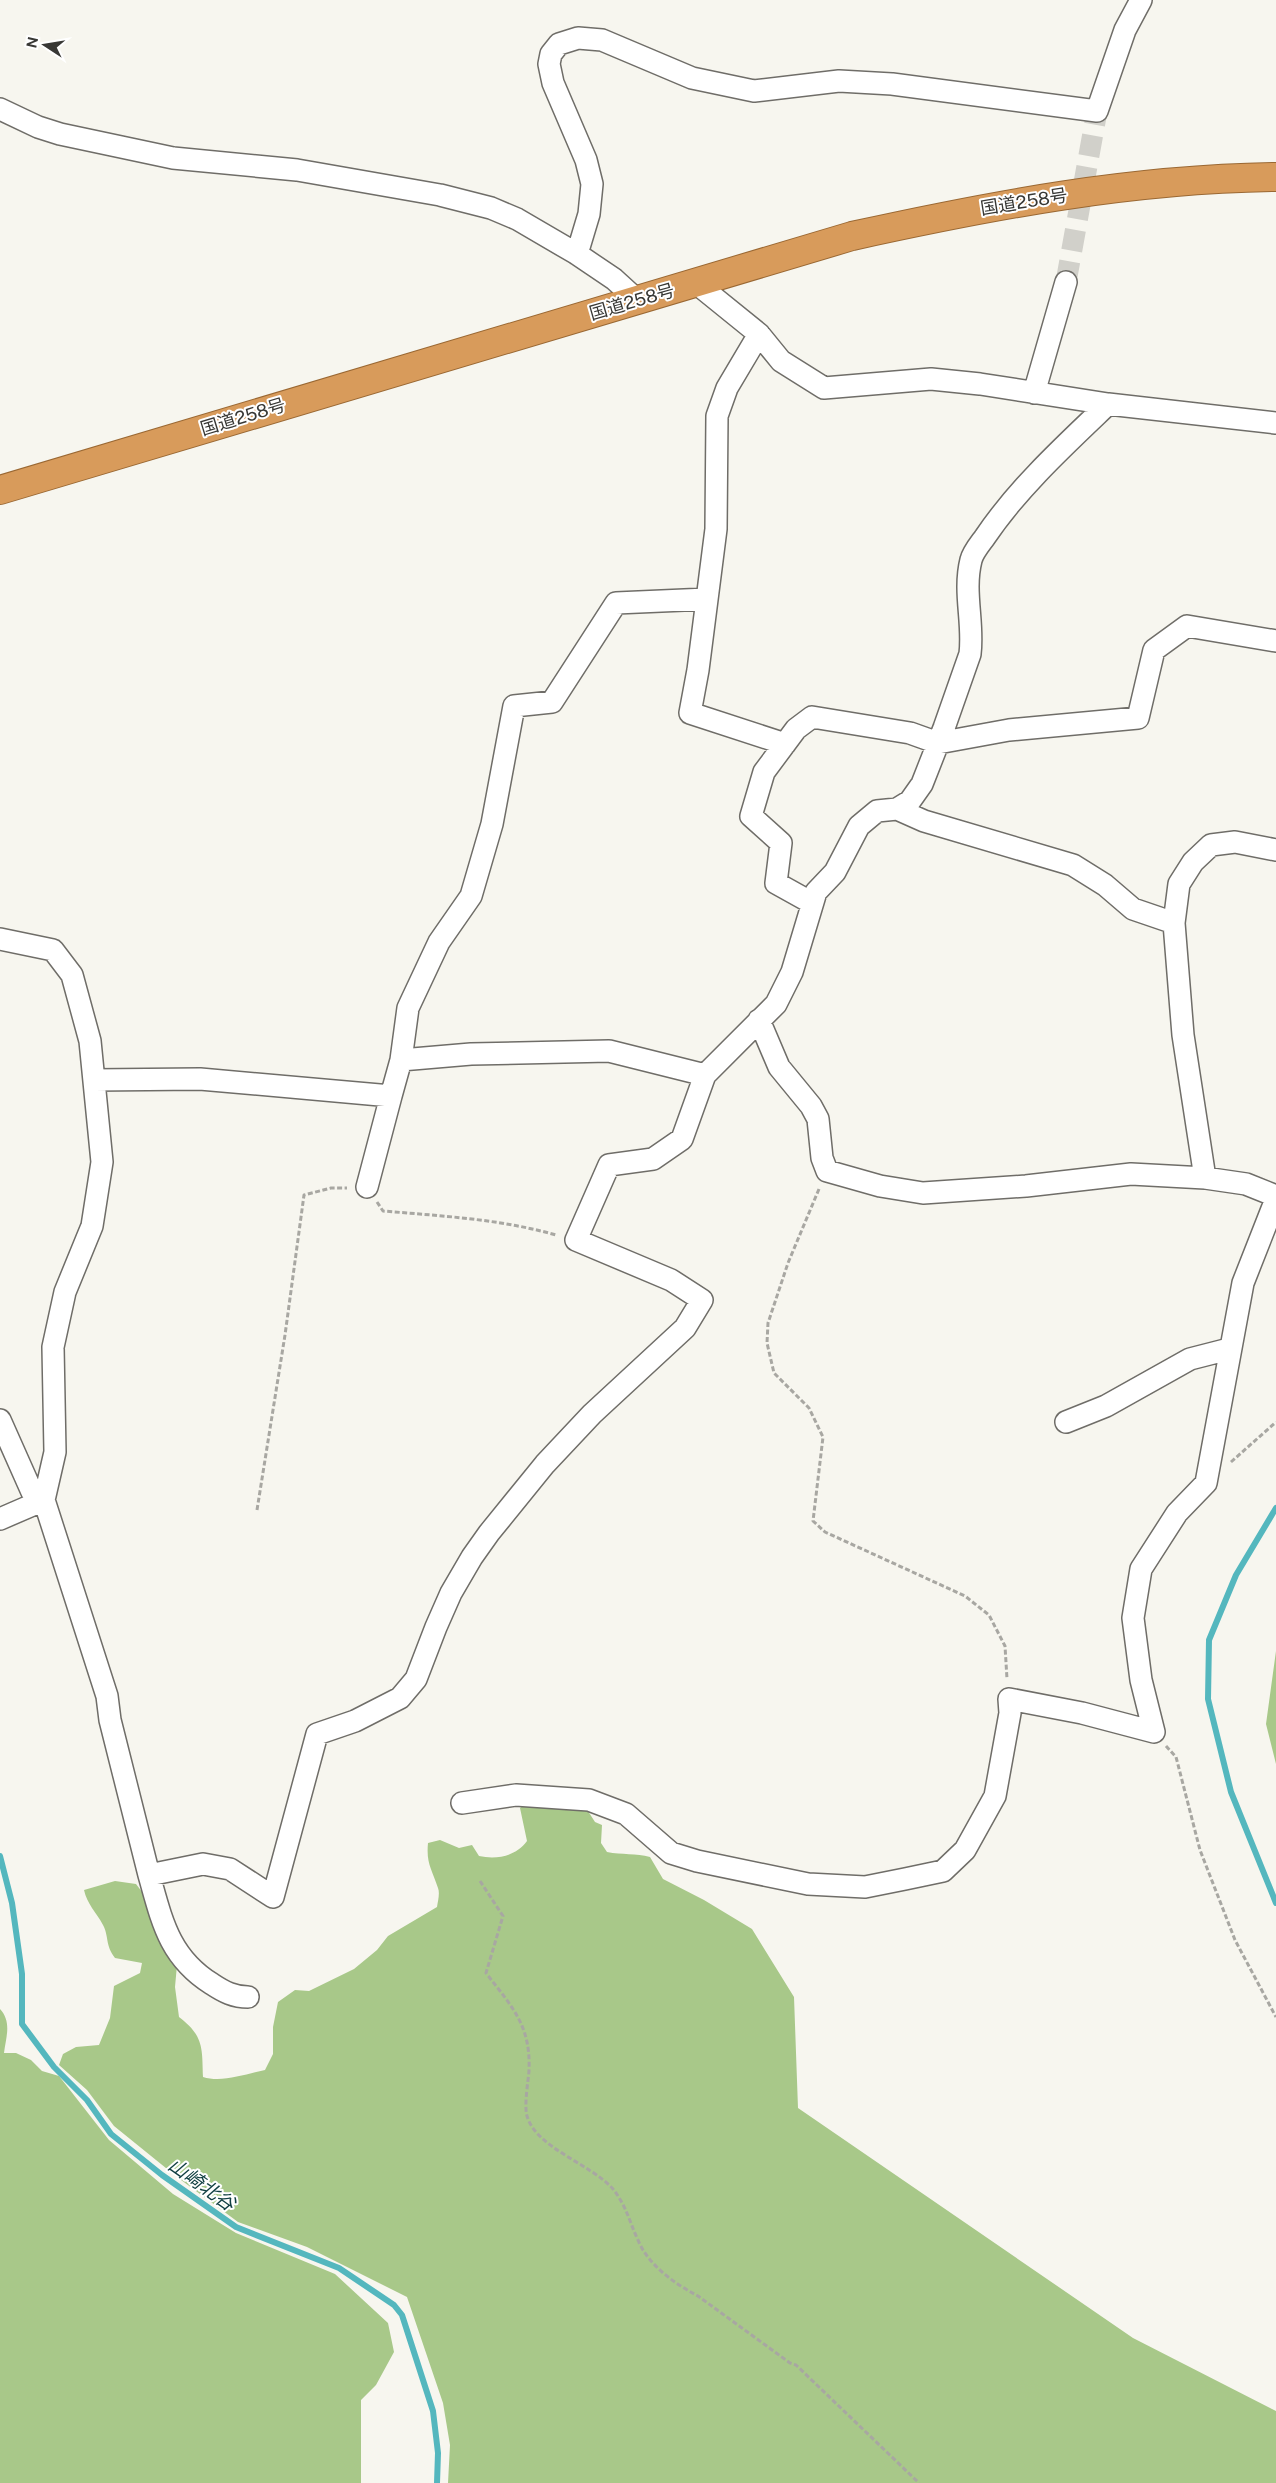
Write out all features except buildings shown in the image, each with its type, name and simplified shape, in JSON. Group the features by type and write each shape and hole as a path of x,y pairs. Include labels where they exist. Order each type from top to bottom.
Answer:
{"highway":[{"name":"国道258号","path":"0,490 852,236 984,207 1112,188 1220,178 1276,177"}],"street":[{"path":"577,254 589,214 592,184 586,160 553,83 549,64 551,54 559,44 578,38 602,40 692,78 754,91 839,80 892,84 1096,111 1125,30 1141,0"},
{"path":"0,110 38,127 60,134 173,158 297,170 448,197 492,208 517,219 577,254 614,279 637,300"},
{"path":"1034,393 1066,282"},
{"path":"696,283 759,334 781,361 824,388 931,379 980,384 1108,404 1276,423"},
{"path":"759,334 727,388 717,416 716,529 698,670 690,713 785,744"},
{"path":"149,1875 203,1864 230,1868 273,1897 316,1734 355,1720 400,1698 416,1679 451,1592 489,1533 545,1464 592,1414 685,1328 702,1300 671,1280 576,1240 609,1165 653,1158 682,1139 705,1075 776,1004 792,972 816,892 835,872 859,826 877,811 897,809 910,801 922,784 970,654 972,642 966,582 972,557 1000,514 1072,438 1108,404"},
{"path":"367,1187 402,1060 408,1008 439,942 471,896 492,824 514,706 552,702 616,603 707,599"},
{"path":"812,903 776,883 781,843 751,816 764,772 796,729 812,717 910,733 938,743 1009,730 1138,718 1154,650 1187,626 1276,641"},
{"path":"897,809 924,821 1073,865 1105,885 1133,909 1174,923"},
{"path":"1204,1178 1183,1035 1174,923 1179,884 1193,862 1211,845 1235,842 1276,850"},
{"path":"0,939 53,950 72,975 90,1041 102,1162 92,1226 65,1292 53,1348 55,1452 44,1500 107,1696 110,1720 149,1875 166,1933 182,1960 226,1993 248,1997"},
{"path":"462,1803 516,1795 589,1800 626,1814 671,1853 696,1861 808,1884 865,1887 943,1871 966,1850 995,1796 1010,1713 1009,1699 1082,1713 1154,1732 1141,1680 1133,1618 1141,1569 1177,1513 1206,1483 1229,1349 1243,1283 1276,1197 1246,1184 1204,1178 1131,1174 1026,1186 923,1193 880,1186 827,1171 822,1158 818,1119 812,1106 779,1067 759,1020"},
{"path":"402,1060 471,1054 609,1051 705,1075"},
{"path":"94,1080 200,1079 391,1096"},
{"path":"1066,1422 1106,1406 1190,1359 1229,1349"},
{"path":"0,1420 32,1492 44,1500"},
{"path":"0,1519 44,1500"}],"path":[{"path":"827,1171 788,1263 768,1323 767,1343 774,1373 809,1408 823,1437 813,1521 825,1532 965,1596 989,1615 1004,1646 1009,1699"},
{"path":"257,1510 285,1334 304,1195 331,1188 367,1187 383,1212 473,1218 523,1226 576,1240"},
{"path":"1206,1483 1276,1422"},
{"path":"1154,1732 1176,1757 1200,1850 1235,1940 1276,2017"},
{"path":"480,1881 503,1916 486,1973 516,2013 526,2032 530,2051 527,2116 541,2139 596,2174 613,2189 631,2217 638,2241 652,2262 684,2288 698,2296 790,2363 796,2365 919,2483"}],"green space":[{"path":"1276,1651 1276,1764 1266,1724"},
{"path":"526,1802 584,1805 595,1822 602,1825 601,1843 607,1852 650,1857 663,1879 704,1900 752,1929 794,1997 798,2108 1133,2338 1276,2411 1276,2483 448,2483 450,2445 443,2403 407,2297 307,2247 238,2222 177,2177 114,2126 87,2090 59,2065 63,2054 76,2047 99,2045 110,2018 114,1986 140,1973 142,1963 115,1958 110,1949 103,1925 89,1904 84,1890 115,1881 136,1884 152,1905 177,1965 175,1987 179,2017 193,2030 200,2043 203,2077 218,2079 234,2077 265,2070 273,2054 273,2027 278,2002 295,1990 309,1991 354,1969 377,1950 388,1936 437,1907 439,1890 429,1861 428,1843 440,1840 459,1848 472,1845 479,1856 506,1856 523,1846 527,1841 520,1808"},
{"path":"0,2009 4,2014 7,2024 4,2053 16,2053 31,2060 42,2071 59,2076 109,2140 173,2194 236,2233 335,2274 388,2323 394,2352 376,2385 361,2400 361,2483 0,2483"}],"waterway":[{"path":"1276,1508 1236,1575 1209,1640 1208,1699 1231,1792 1276,1903"},
{"name":"山崎北谷","path":"0,1856 12,1903 22,1974 22,2024 54,2067 87,2100 111,2134 162,2175 236,2227 339,2268 394,2305 402,2315 433,2411 438,2453 437,2483"}],"tunnel":[{"path":"1066,282 1097,111"}]}
